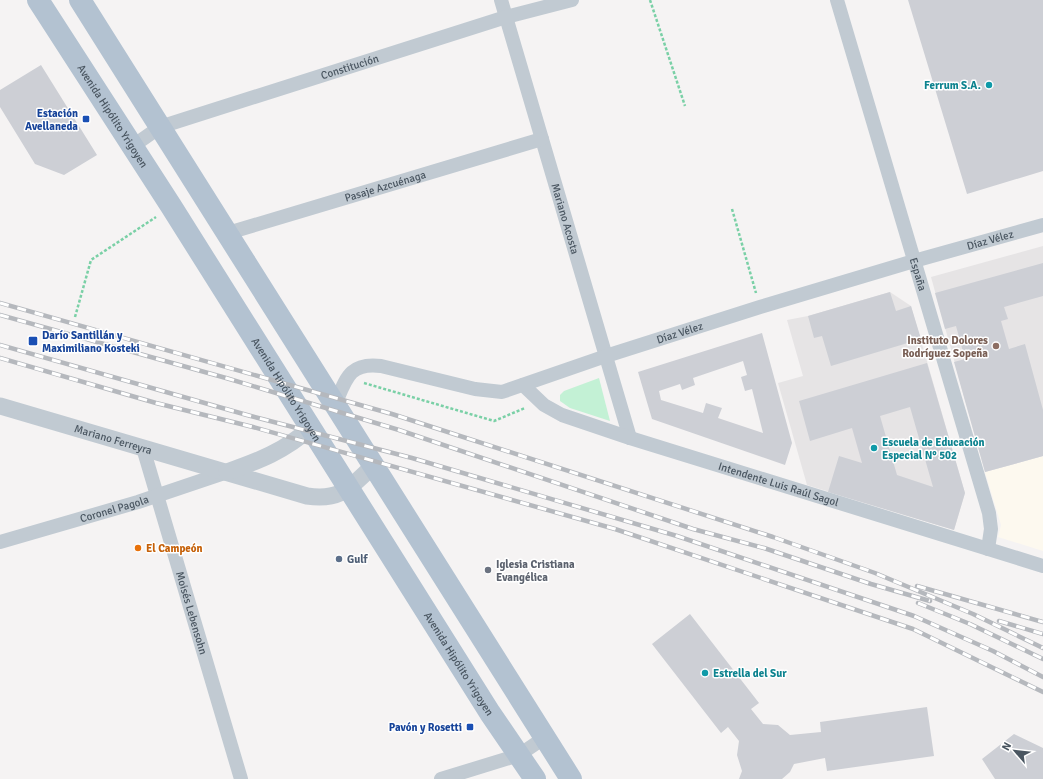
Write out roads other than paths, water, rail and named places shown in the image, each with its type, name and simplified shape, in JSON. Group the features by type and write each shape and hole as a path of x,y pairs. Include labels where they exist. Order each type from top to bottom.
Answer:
{"main road":[{"name":"Avenida Hipólito Yrigoyen","path":"38,0 133,146 490,713 535,779"},
{"path":"80,0 374,465 570,779"}],"street":[{"name":"Mariano Acosta","path":"501,0 630,438"},
{"name":"Constitución","path":"133,146 160,128 506,17 572,0"},
{"name":"España","path":"837,0 989,513 991,529 988,549"},
{"name":"Pasaje Azcuénaga","path":"228,233 542,138"},
{"name":"Díaz Vélez","path":"335,404 346,378 361,366 369,365 493,392 502,392 606,356 760,307 914,261 1043,225"},
{"name":"Intendente Luis Raúl Sagol","path":"523,385 540,402 562,415 630,438 1043,566"},
{"name":"Mariano Ferreyra","path":"0,406 307,496 323,498 339,494 349,489 374,465"},
{"path":"227,472 273,454 290,445 310,428"},
{"name":"Moisés Lebensohn","path":"143,448 241,779"},
{"name":"Coronel Pagola","path":"0,542 156,496 227,472"},
{"path":"441,779 519,755 544,738"}],"railway":[{"path":"0,303 392,414 773,537 875,573 973,614 1043,648"},
{"path":"0,315 226,378 399,430 693,529 764,548 871,584 930,601"},
{"path":"0,345 247,415 412,458 677,536 914,616 993,651 1043,677"},
{"path":"0,358 156,403 253,427 615,529 913,629 1043,692"},
{"path":"917,586 1043,622"},
{"path":"918,603 970,624 1043,659"},
{"path":"999,621 1043,634"}],"place":[{"name":"Ferrum S.A.","path":"989,85"},
{"name":"Estación Avellaneda","path":"86,119"},
{"name":"Darío Santillán y Maximiliano Kosteki","path":"33,341"},
{"name":"Instituto Dolores Rodríguez Sopeña","path":"996,346"},
{"name":"Escuela de Educación Especial N° 502","path":"874,448"},
{"name":"El Campeón","path":"138,548"},
{"name":"Gulf","path":"339,559"},
{"name":"Iglesia Cristiana Evangélica","path":"488,570"},
{"name":"Estrella del Sur","path":"705,673"},
{"name":"Pavón y Rosetti","path":"470,727"}]}
